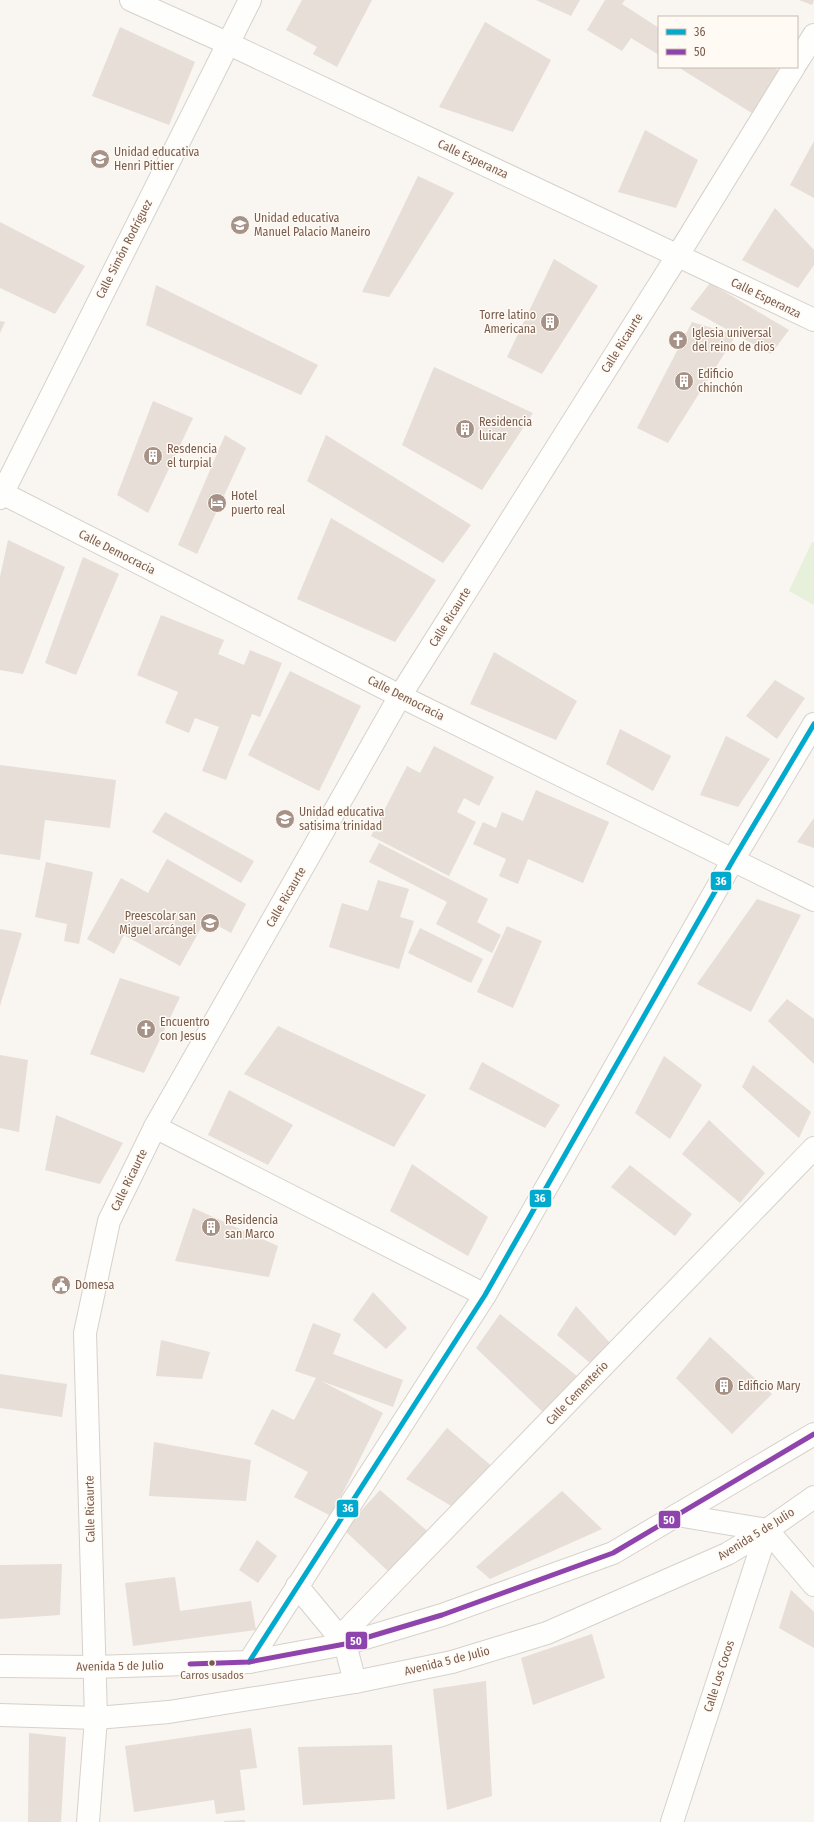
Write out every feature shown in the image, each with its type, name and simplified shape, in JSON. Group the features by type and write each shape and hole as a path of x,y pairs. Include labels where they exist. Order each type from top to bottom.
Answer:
{"street":[{"name":"Calle Esperanza","path":"131,0 227,43 814,320"},
{"name":"Calle Simón Rodríguez","path":"1,495 227,43 250,0"},
{"path":"798,60 814,35"},
{"name":"Calle Ricaurte","path":"88,1822 96,1718 85,1333 109,1221 156,1127 400,696 678,256 793,68"},
{"name":"Calle Democracia","path":"1,495 400,696 814,900"},
{"path":"249,1662 485,1294 733,860 814,724"},
{"path":"156,1127 485,1294"},
{"name":"Calle Cementerio","path":"343,1641 814,1148"},
{"name":"Avenida 5 de Julio","path":"0,1666 94,1667 249,1662 343,1641 442,1615 613,1553 814,1434"},
{"name":"Avenida 5 de Julio","path":"0,1715 96,1718 169,1712 355,1682 452,1662 546,1632 727,1554 767,1530 814,1497"},
{"path":"677,1515 767,1530 814,1585"},
{"name":"Calle Los Cocos","path":"672,1822 767,1530"},
{"path":"297,1586 343,1641 355,1682"}],"green space":[{"path":"812,542 814,543 814,605 789,591"}],"building":[{"path":"302,0 372,0 337,67 313,54 317,47 286,30"},
{"path":"536,0 580,0 571,16"},
{"path":"605,0 625,0 622,4 658,27 658,54 631,38 622,51 587,30"},
{"path":"799,0 814,0 812,5"},
{"path":"485,22 551,60 513,132 439,107"},
{"path":"120,27 195,62 169,125 92,96"},
{"path":"680,68 775,68 781,72 755,115"},
{"path":"645,130 698,160 676,208 618,192"},
{"path":"814,141 814,198 790,185"},
{"path":"418,176 454,193 389,297 362,292"},
{"path":"775,208 814,250 814,265 798,288 742,260"},
{"path":"0,222 85,266 55,314 0,288"},
{"name":"Torre latino Americana","path":"554,259 598,286 542,374 507,357"},
{"path":"710,283 789,330 771,354 690,309"},
{"path":"156,285 318,365 301,395 146,325"},
{"path":"0,321 5,322 0,333"},
{"name":"Edificio chinchón","path":"692,322 736,335 668,443 637,428"},
{"name":"Residencia luicar","path":"434,367 533,413 482,490 402,445"},
{"name":"Resdencia el turpial","path":"153,401 193,418 148,513 117,495"},
{"path":"225,435 246,448 197,554 178,545"},
{"path":"326,435 471,525 443,563 307,481"},
{"path":"331,518 436,580 395,642 297,599"},
{"path":"8,540 65,567 23,674 0,670 0,577"},
{"path":"83,557 119,574 76,675 45,663"},
{"path":"161,615 224,640 218,654 244,665 250,650 282,663 260,717 252,714 226,780 202,771 219,727 195,718 189,733 165,723 178,692 137,675"},
{"path":"494,652 577,701 556,740 470,704"},
{"path":"290,671 361,706 319,791 248,755"},
{"path":"775,680 805,698 777,739 746,716"},
{"path":"620,729 671,756 653,791 606,764"},
{"path":"726,736 770,759 738,807 700,795"},
{"path":"434,746 494,777 479,806 464,798 457,812 476,822 449,876 371,836 407,766 420,773"},
{"path":"0,765 116,780 110,828 45,820 40,860 0,854"},
{"path":"536,790 609,822 583,883 528,859 518,884 499,876 506,859 473,844 483,822 496,828 502,812 523,821"},
{"path":"165,812 254,861 241,883 152,832"},
{"path":"814,818 814,848 797,842"},
{"path":"379,843 488,899 477,922 501,935 492,953 436,924 447,902 369,862"},
{"path":"167,859 246,904 231,933 206,919 180,966 124,935 114,954 87,939 121,878 148,893"},
{"path":"46,862 93,872 79,944 64,941 67,924 35,917"},
{"path":"378,880 409,889 400,917 414,921 399,969 329,947 342,903 368,911"},
{"path":"757,899 801,915 751,1012 697,984"},
{"path":"507,926 542,941 513,1008 477,992"},
{"path":"420,928 483,959 471,983 408,953"},
{"path":"0,929 22,933 0,1006"},
{"path":"120,978 180,997 144,1073 90,1054"},
{"path":"787,999 814,1019 814,1064 768,1021"},
{"path":"278,1026 426,1095 394,1147 244,1074"},
{"path":"0,1055 28,1060 19,1132 0,1128"},
{"path":"664,1056 702,1085 670,1139 635,1113"},
{"path":"482,1062 560,1105 545,1128 469,1089"},
{"path":"753,1065 811,1112 799,1138 742,1087"},
{"path":"229,1090 293,1125 268,1165 208,1135"},
{"path":"56,1115 123,1143 100,1184 45,1170"},
{"path":"709,1120 765,1173 740,1203 682,1154"},
{"path":"412,1164 488,1217 468,1256 390,1211"},
{"path":"630,1165 692,1214 675,1236 611,1187"},
{"name":"Residencia san Marco","path":"193,1208 278,1246 269,1277 175,1261"},
{"path":"373,1292 407,1328 386,1349 353,1320"},
{"path":"576,1306 610,1343 590,1363 557,1335"},
{"path":"500,1314 577,1376 547,1416 476,1348"},
{"path":"313,1323 341,1334 333,1354 403,1380 393,1407 321,1381 383,1413 331,1516 294,1497 308,1472 254,1444 272,1409 294,1420 316,1378 295,1371"},
{"name":"Edificio Mary","path":"710,1337 772,1394 732,1434 676,1378"},
{"path":"161,1340 210,1352 202,1379 156,1376"},
{"path":"0,1374 67,1384 62,1417 0,1408"},
{"path":"447,1428 495,1469 453,1507 406,1479"},
{"path":"154,1442 251,1460 246,1501 149,1496"},
{"path":"380,1490 432,1535 388,1571 344,1530"},
{"path":"562,1491 602,1529 490,1579 476,1567"},
{"path":"257,1540 277,1556 258,1583 239,1570"},
{"path":"62,1564 60,1615 0,1619 0,1565"},
{"path":"175,1577 180,1611 251,1601 256,1630 133,1646 125,1583"},
{"path":"791,1590 814,1612 814,1648 779,1628"},
{"path":"592,1634 605,1678 533,1705 521,1658"},
{"path":"486,1681 492,1796 447,1810 433,1689"},
{"path":"251,1728 257,1768 240,1770 245,1810 216,1814 214,1800 134,1812 125,1746"},
{"path":"29,1733 66,1737 61,1822 28,1822"},
{"path":"392,1745 395,1799 303,1805 298,1747"},
{"path":"245,1820 245,1822 224,1822 224,1821"}],"transit line":[{"name":"36","path":"249,1662 485,1295 733,860 814,724"},
{"name":"50","path":"190,1664 249,1662 345,1644 442,1615 613,1553 814,1434"}],"place":[{"name":"Unidad educativa Henri Pittier","path":"100,159"},
{"name":"Unidad educativa Manuel Palacio Maneiro","path":"240,225"},
{"name":"Torre latino Americana","path":"550,322"},
{"name":"Iglesia universal del reino de dios","path":"678,340"},
{"name":"Edificio chinchón","path":"684,381"},
{"name":"Residencia luicar","path":"465,429"},
{"name":"Resdencia el turpial","path":"153,456"},
{"name":"Hotel puerto real","path":"217,503"},
{"name":"Unidad educativa satisima trinidad","path":"285,819"},
{"name":"Preescolar san Miguel arcángel","path":"210,923"},
{"name":"Encuentro con Jesus","path":"146,1029"},
{"name":"Residencia san Marco","path":"211,1227"},
{"name":"Domesa","path":"61,1285"},
{"name":"Edificio Mary","path":"724,1386"},
{"name":"Carros usados","path":"212,1663"}]}
